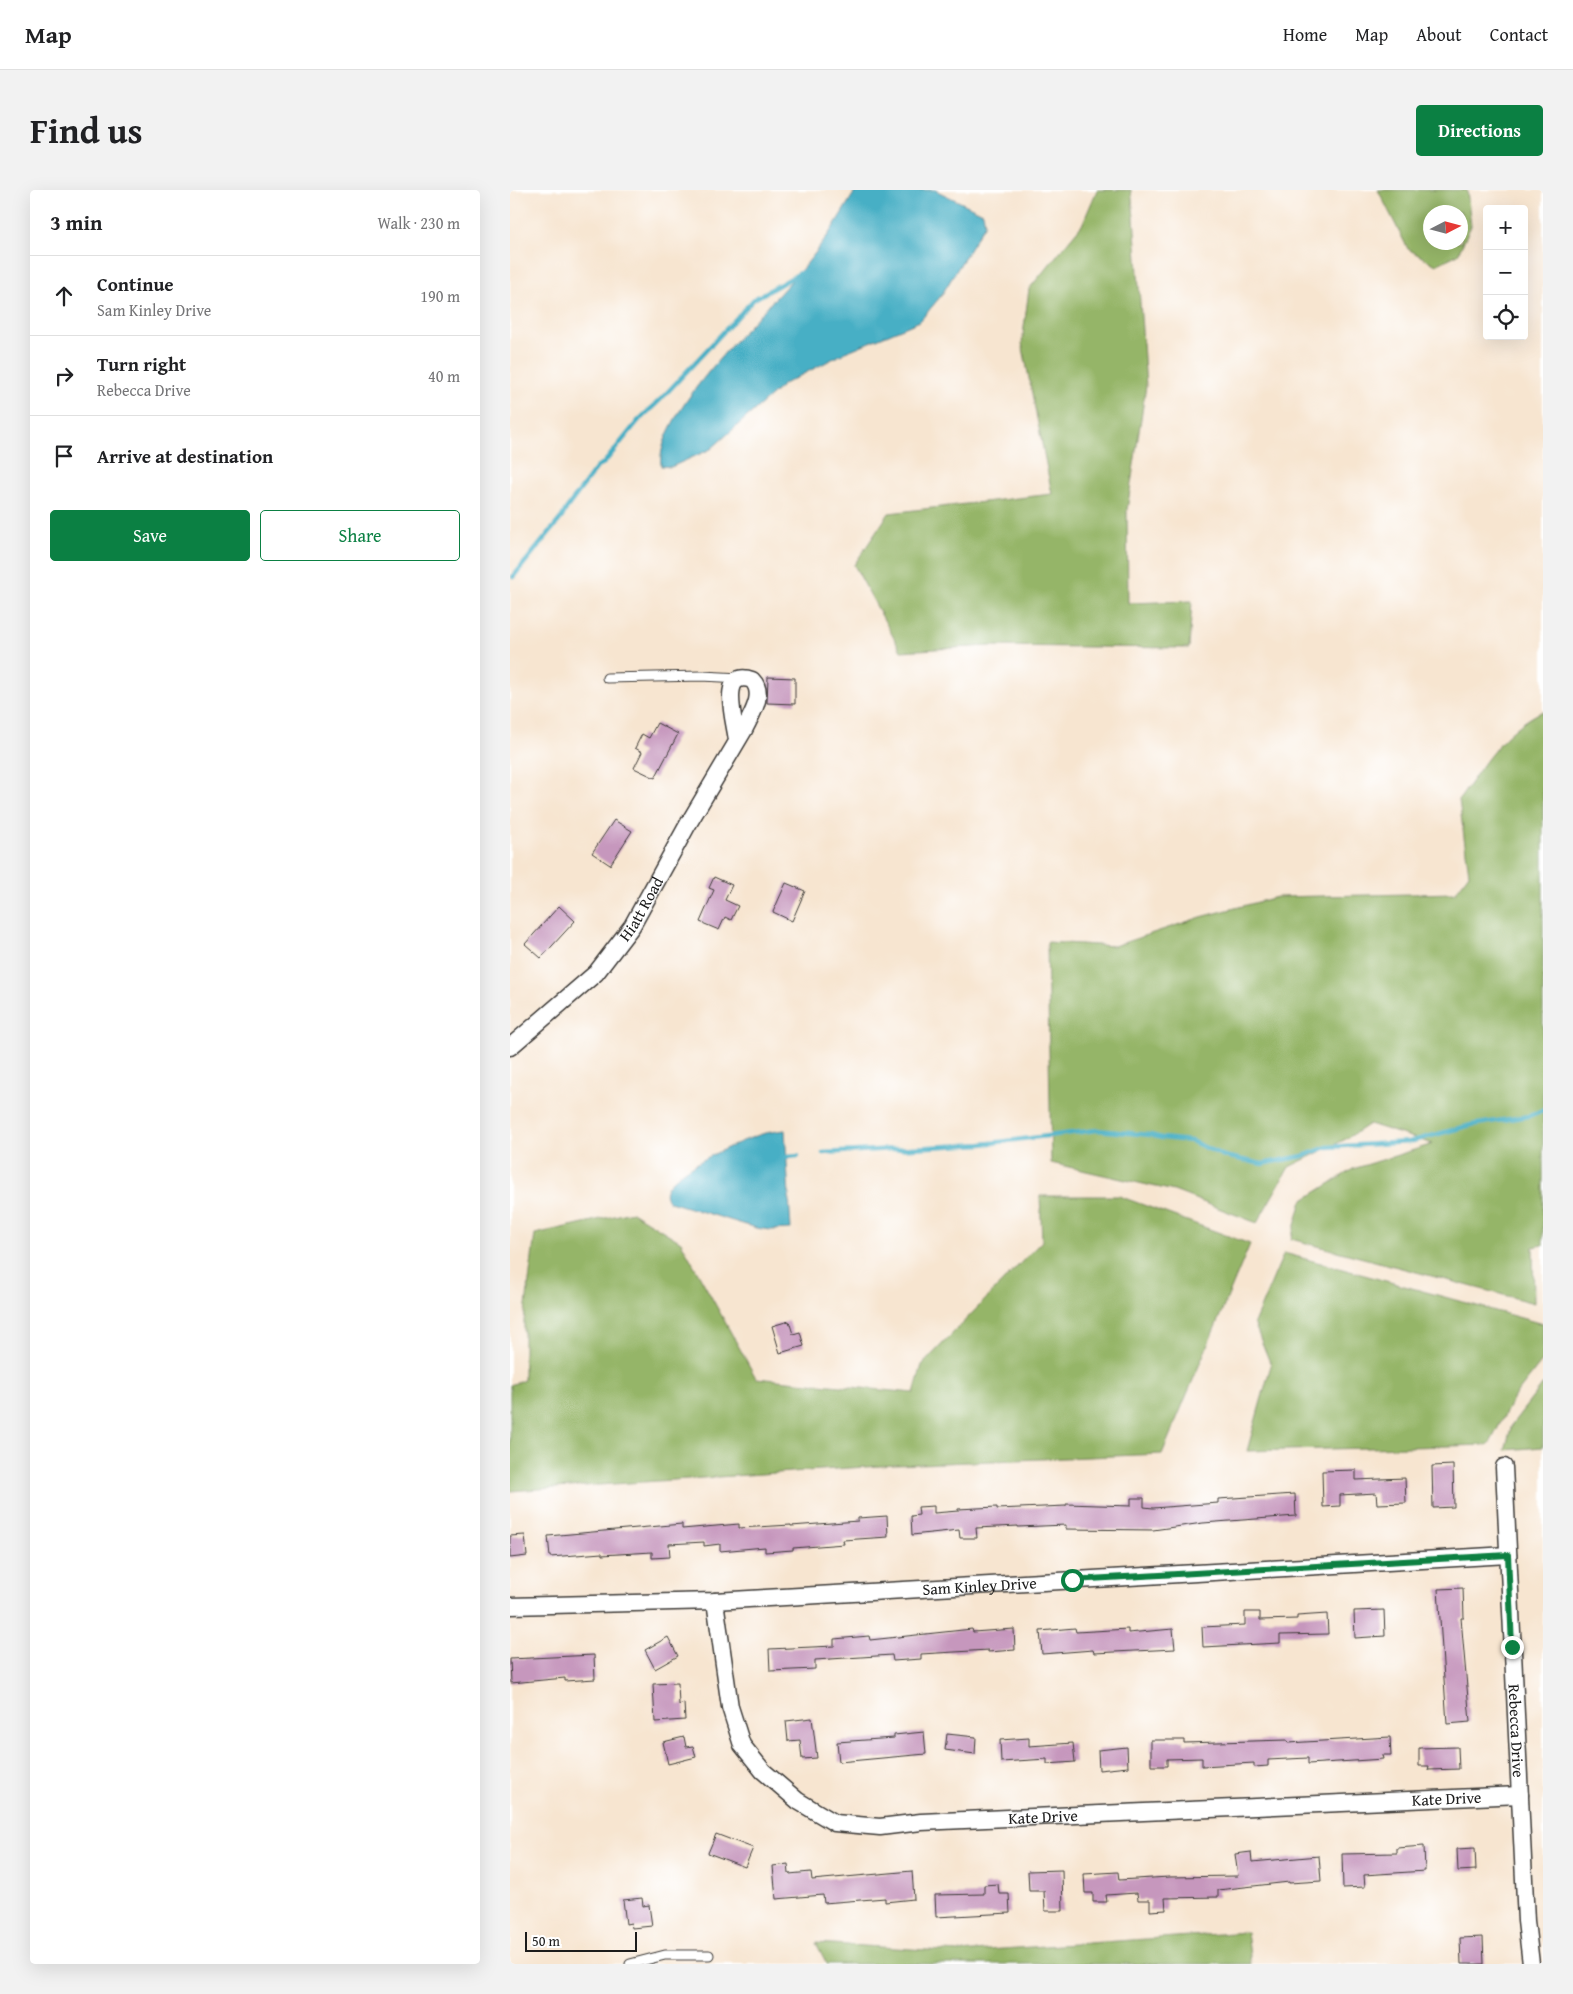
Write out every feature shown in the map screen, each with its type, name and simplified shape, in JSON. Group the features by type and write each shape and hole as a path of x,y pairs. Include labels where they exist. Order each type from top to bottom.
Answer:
{"street":[{"name":"Hiatt Road","path":"510,1048 596,973 632,926 752,714 758,693 756,684 752,680 741,678"},
{"path":"737,741 730,692 734,682 741,678"},
{"name":"Rebecca Drive","path":"1504,1467 1526,1921 1531,1964"},
{"name":"Sam Kinley Drive","path":"510,1606 715,1600 1508,1555"},
{"name":"Kate Drive","path":"715,1600 730,1706 742,1745 763,1771 798,1801 835,1823 880,1827 941,1822 1520,1795"}],"lane":[{"path":"607,678 702,676 741,678"},
{"path":"630,1964 665,1955 709,1956"}],"green space":[{"path":"1097,190 1131,190 1134,217 1146,386 1127,510 1128,603 1192,601 1189,648 990,646 901,651 854,565 889,513 1052,494 1022,343 1029,289 1082,225"},
{"path":"1378,190 1467,190 1471,226 1468,232 1468,205 1423,205 1423,250 1460,250 1458,254 1436,265 1408,249"},
{"path":"1543,711 1543,1245 1533,1247 1534,1303 1291,1239 1302,1201 1353,1169 1433,1144 1369,1124 1346,1139 1289,1167 1257,1223 1174,1191 1051,1163 1047,942 1114,946 1201,917 1277,897 1455,893 1469,874 1459,800 1486,761 1505,738 1516,728"},
{"path":"1040,1196 1119,1196 1250,1244 1162,1454 895,1465 510,1491 510,1385 524,1380 524,1321 535,1234 632,1212 681,1242 756,1378 914,1393 922,1365 1042,1241"},
{"path":"1284,1253 1543,1324 1543,1360 1514,1397 1489,1445 1247,1451 1271,1365 1254,1323"},
{"path":"1543,1384 1543,1447 1505,1450 1512,1424"},
{"path":"1247,1932 1251,1964 827,1964 816,1943 959,1952"}],"water":[{"path":"856,190 935,190 983,213 985,224 941,296 920,321 848,351 784,384 711,449 671,467 661,466 664,443 677,416 697,387 721,357 812,257"},
{"path":"785,1130 791,1229 770,1230 756,1228 670,1202 665,1193 670,1183 683,1172 737,1143 767,1133"}],"building":[{"path":"768,677 795,678 795,704 767,703"},
{"path":"657,723 678,734 655,778 634,768 642,752 635,748 642,734 649,738"},
{"path":"614,820 632,831 610,865 592,853"},
{"path":"714,877 732,885 725,900 738,906 731,920 725,917 719,930 700,922 714,890 709,888"},
{"path":"786,883 805,891 792,921 773,912"},
{"path":"559,906 575,921 541,958 525,944"},
{"path":"789,1321 793,1334 800,1332 804,1346 780,1353 772,1326"},
{"path":"1453,1465 1454,1507 1433,1508 1432,1466"},
{"path":"1356,1470 1356,1480 1405,1478 1406,1503 1377,1504 1376,1493 1340,1495 1340,1506 1323,1507 1322,1471"},
{"path":"1295,1494 1296,1516 1203,1523 1153,1530 1066,1529 1066,1525 976,1528 977,1538 960,1538 959,1530 912,1535 911,1516 919,1515 918,1507 934,1506 934,1513 958,1511 958,1509 1066,1506 1066,1504 1131,1506 1131,1498 1144,1498 1144,1507 1153,1508 1218,1503 1218,1499"},
{"path":"887,1516 888,1537 843,1540 844,1544 765,1552 765,1547 720,1551 720,1544 704,1546 704,1542 669,1544 670,1557 652,1558 652,1552 550,1557 548,1536 682,1524 682,1529 739,1524 739,1528 791,1526 858,1521 858,1518"},
{"path":"525,1535 527,1556 510,1558 510,1536"},
{"path":"1463,1588 1464,1618 1461,1618 1470,1722 1447,1724 1438,1589"},
{"path":"1384,1610 1385,1636 1355,1638 1354,1611"},
{"path":"1245,1612 1260,1612 1260,1620 1297,1619 1297,1616 1327,1614 1328,1634 1280,1635 1280,1643 1203,1647 1202,1627 1245,1625"},
{"path":"1075,1628 1076,1632 1128,1629 1128,1633 1173,1629 1175,1649 1094,1653 1093,1650 1042,1654 1040,1631"},
{"path":"972,1629 973,1632 1014,1629 1015,1650 921,1654 921,1659 893,1661 892,1655 815,1660 815,1669 770,1671 769,1649 834,1646 834,1639 869,1636 870,1640"},
{"path":"668,1637 678,1656 655,1669 645,1650"},
{"path":"594,1655 595,1679 565,1681 565,1678 511,1683 510,1659"},
{"path":"678,1683 679,1705 684,1703 685,1720 655,1722 653,1684"},
{"path":"812,1718 817,1758 802,1759 800,1740 788,1741 786,1721"},
{"path":"924,1732 926,1754 839,1762 837,1742 894,1738 894,1735"},
{"path":"947,1734 976,1737 975,1754 945,1750"},
{"path":"684,1737 686,1747 693,1746 696,1757 668,1764 663,1742"},
{"path":"1390,1737 1391,1755 1382,1755 1383,1759 1308,1764 1308,1758 1268,1760 1268,1766 1254,1767 1254,1763 1202,1766 1202,1758 1167,1759 1167,1766 1151,1766 1151,1740 1184,1740 1184,1743 1287,1740 1288,1743"},
{"path":"1029,1738 1029,1746 1073,1743 1075,1762 1047,1764 1047,1759 1001,1762 1000,1740"},
{"path":"1127,1747 1128,1767 1099,1770 1098,1750"},
{"path":"1458,1747 1459,1769 1428,1770 1429,1766 1419,1766 1419,1748"},
{"path":"716,1834 753,1848 745,1867 708,1853"},
{"path":"1424,1846 1425,1871 1364,1875 1365,1887 1343,1888 1342,1854 1397,1853 1397,1848"},
{"path":"1475,1848 1476,1870 1458,1871 1457,1849"},
{"path":"1251,1852 1252,1862 1319,1856 1321,1881 1289,1882 1218,1890 1218,1897 1165,1898 1166,1910 1150,1911 1150,1900 1138,1900 1137,1893 1106,1895 1107,1902 1093,1902 1093,1893 1085,1893 1084,1874 1118,1872 1119,1880 1238,1876 1235,1854"},
{"path":"788,1864 789,1874 811,1872 812,1880 912,1871 914,1899 885,1902 885,1898 824,1903 823,1895 776,1899 773,1866"},
{"path":"1062,1870 1063,1911 1045,1911 1044,1891 1029,1891 1028,1871"},
{"path":"998,1884 999,1894 1009,1894 1010,1913 936,1917 935,1895 984,1894 984,1885"},
{"path":"642,1898 643,1906 649,1905 652,1926 632,1928 631,1923 626,1924 623,1900"},
{"path":"1483,1937 1484,1964 1461,1964 1460,1938"}],"waterway":[{"path":"513,577 562,517 598,466 604,463 638,421 661,399 754,299 802,272"},
{"path":"823,1153 982,1144 1097,1130 1191,1141 1224,1156 1262,1164 1303,1156 1327,1147 1409,1142 1471,1125 1529,1116 1543,1110"},
{"path":"786,1157 798,1156"}],"route":[{"path":"1072,1580 1508,1555 1512,1647"}]}
